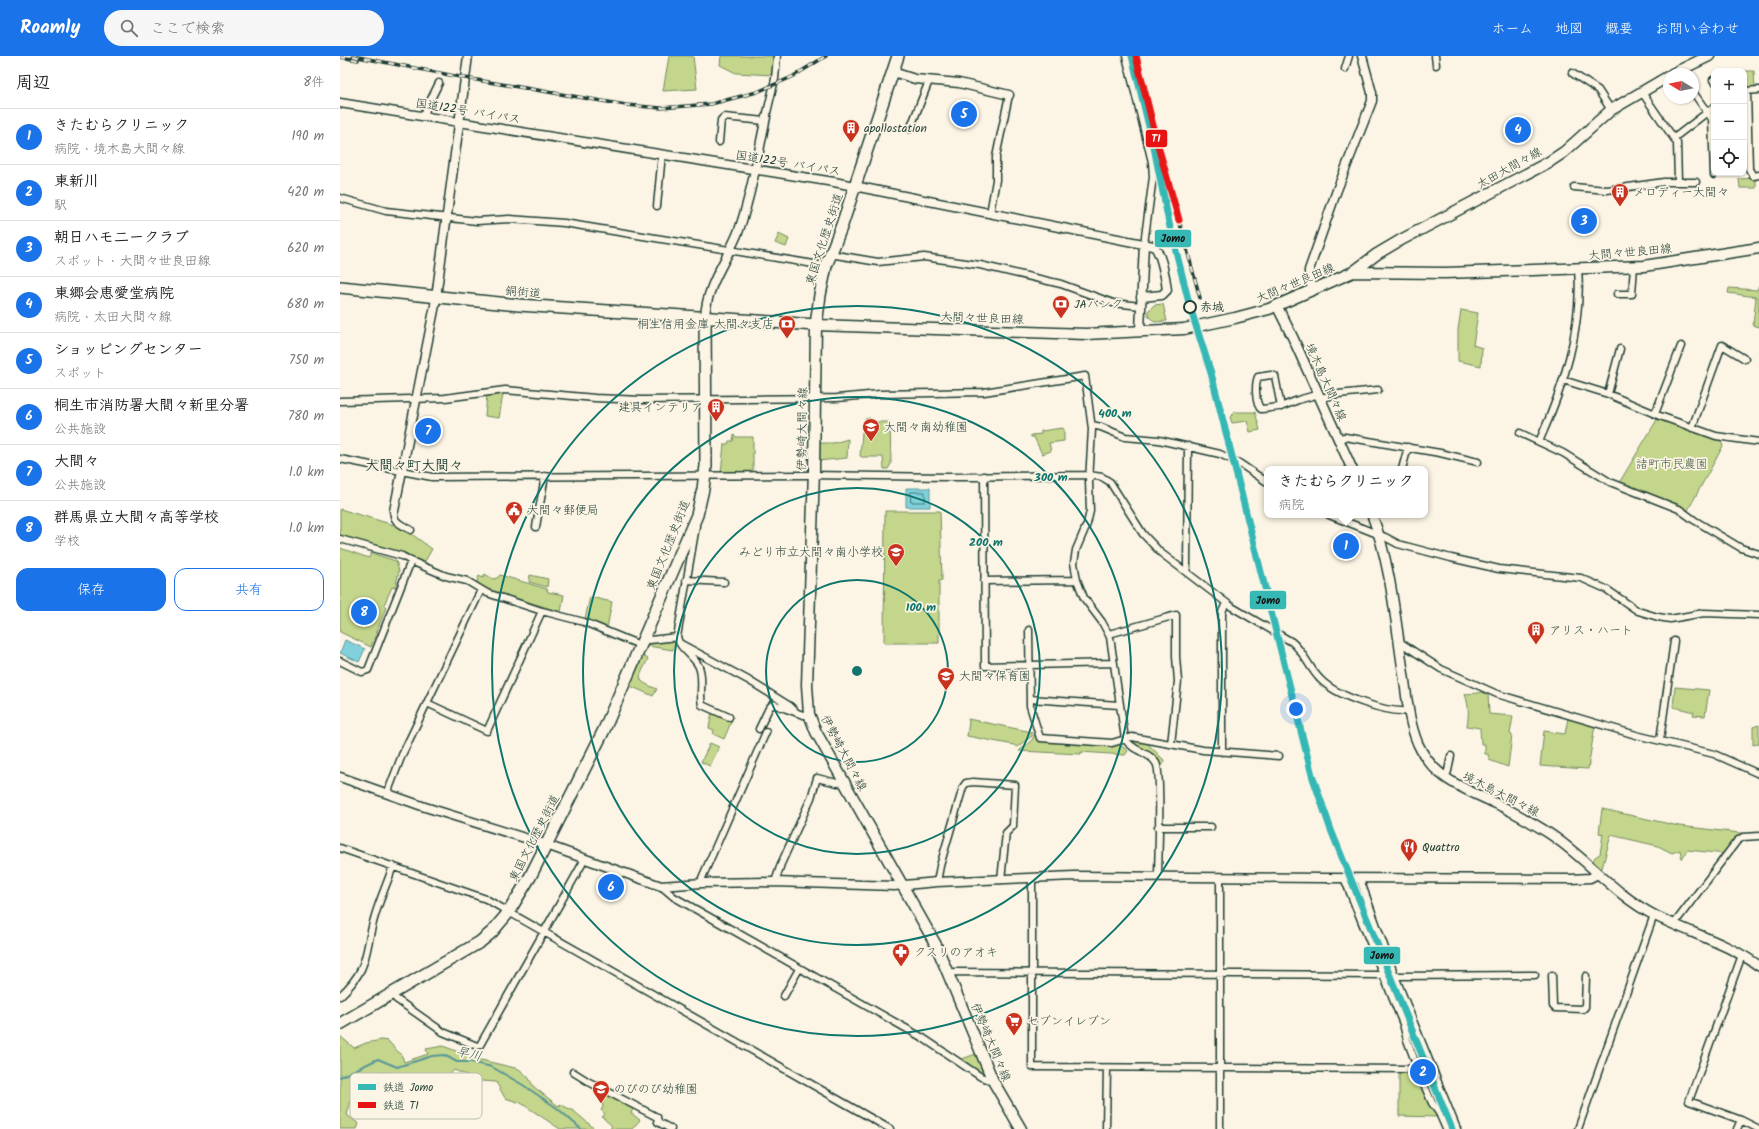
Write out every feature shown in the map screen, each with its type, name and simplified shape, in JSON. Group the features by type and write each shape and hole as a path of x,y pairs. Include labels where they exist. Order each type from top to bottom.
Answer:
{"highway":[{"name":"東国文化歴史街道","path":"816,325 826,266 856,186 898,56"},
{"name":"銅街道","path":"340,288 436,298 705,318"},
{"name":"東国文化歴史街道","path":"340,1024 480,942 492,932 508,913 530,877 604,730 695,520 705,476 705,318"},
{"path":"705,318 816,325"}],"main road":[{"path":"1684,68 1709,56"},
{"name":"太田大間々線","path":"1353,272 1377,254 1399,241 1549,162 1564,152 1611,110 1663,79"},
{"name":"大間々世良田線","path":"816,325 1049,334 1097,334 1192,327 1255,314 1277,306 1353,272 1445,274 1634,266 1668,263 1759,248"},
{"name":"境木島大間々線","path":"1277,306 1294,338 1351,466"},
{"name":"伊勢崎大間々線","path":"816,325 814,475 807,685 809,714 816,732 930,933 949,974 993,1081 1021,1129"},
{"name":"境木島大間々線","path":"1373,518 1379,534 1387,572 1409,712 1421,750 1432,766 1456,786 1520,816 1548,833 1636,905 1654,915 1742,955 1759,966"}],"street":[{"path":"411,530 396,521 393,517 436,298 468,56"},
{"path":"705,318 711,286 729,251 741,223 756,170 765,119 773,86 777,56"},
{"path":"1126,56 1152,162 1153,177 1144,244 1140,330"},
{"path":"1346,70 1349,56"},
{"path":"1313,290 1309,279 1310,267 1372,101 1372,92 1362,56"},
{"path":"1435,56 1436,65"},
{"path":"893,72 915,79 959,83 1009,95 996,157 996,180 990,213"},
{"path":"1572,73 1598,90 1611,110"},
{"path":"910,129 929,80"},
{"path":"425,116 426,109 439,83"},
{"path":"1747,91 1759,90"},
{"path":"1641,92 1674,138 1678,146 1678,182"},
{"path":"1699,101 1712,119 1713,140"},
{"name":"国道122号 バイパス","path":"340,103 856,186 1144,244"},
{"path":"1746,104 1749,169 1753,176 1759,176"},
{"path":"1674,138 1711,109"},
{"path":"719,142 721,120 724,117 765,119"},
{"path":"657,206 662,154"},
{"path":"1574,187 1607,190 1655,183 1696,182"},
{"path":"340,198 378,210 477,221 509,219 564,223 826,266"},
{"path":"1141,297 1164,295 1167,290 1158,250 1153,246 1144,244"},
{"path":"830,254 878,262 924,257 980,265 1061,284 1113,303 1140,306"},
{"path":"1617,294 1632,294 1634,266"},
{"path":"1539,442 1562,380 1574,336 1579,311 1578,268"},
{"path":"1692,428 1722,345 1746,359"},
{"path":"1655,414 1681,346"},
{"path":"1608,394 1620,349"},
{"path":"1281,407 1275,376 1271,375 1258,377 1258,406 1261,409 1281,407 1298,400 1320,396 1378,390"},
{"path":"340,401 445,398 505,390 619,399 706,400 815,398 880,394 984,392 1085,376 1092,425 1088,519 1074,558 1078,580 1086,602 1102,622 1109,634 1125,739 1132,747 1152,759 1157,765 1158,877"},
{"path":"1562,380 1608,394 1692,428 1725,438 1759,442"},
{"path":"1092,425 1101,427 1125,438 1159,440 1224,455 1264,480"},
{"path":"1520,433 1563,453 1610,482 1679,509 1694,520 1741,548 1759,554"},
{"path":"1338,438 1345,437 1408,447 1478,462"},
{"path":"1186,572 1188,446"},
{"path":"1403,466 1408,447"},
{"path":"340,458 432,477 814,475 895,477 1090,475 1102,477 1110,482 1147,538 1161,553 1226,603 1292,642 1302,653 1320,679 1332,687 1366,703 1397,711 1409,712"},
{"path":"536,527 545,476"},
{"path":"984,476 985,666 1114,663"},
{"path":"1337,518 1379,534 1404,546 1488,567 1581,578 1606,589 1638,611 1658,617 1670,619 1704,612 1759,615"},
{"path":"695,520 696,529 676,637 680,644 695,660 700,669 702,705 729,717"},
{"path":"340,539 395,554 457,579 467,581 481,590 542,611 584,622 641,642 676,637"},
{"path":"340,661 362,672 366,672 368,670 411,561"},
{"path":"686,580 724,582"},
{"path":"984,581 1078,580"},
{"path":"387,794 402,755 481,590"},
{"path":"1222,752 1222,612 1226,603"},
{"path":"427,703 487,730 542,611"},
{"path":"1109,634 1176,615 1176,657 1178,681 1171,744"},
{"path":"1029,630 1030,706 1039,737 1041,739 1112,743 1132,737 1222,752 1278,756"},
{"path":"1398,641 1441,668 1497,694 1631,734 1714,754 1759,774"},
{"path":"1660,740 1674,641"},
{"path":"680,644 748,680 790,706 796,712"},
{"path":"1030,699 1119,705"},
{"path":"759,728 771,705 775,704 803,715 809,714"},
{"path":"702,883 702,878 766,732"},
{"path":"1445,778 1448,771 1450,756"},
{"path":"340,777 387,794 545,845 661,886 674,897 923,1038 981,1077 993,1081"},
{"path":"775,882 781,864 811,798 817,778 837,783 844,782"},
{"path":"937,882 940,866 963,787 966,783 973,782 1016,785 1013,826 1006,833 1001,880"},
{"path":"1158,827 1211,827"},
{"path":"1674,924 1737,841 1746,837 1759,836"},
{"path":"340,848 486,899 508,913 890,1129"},
{"path":"392,994 443,1032 465,1042 477,1046 480,1045 585,859"},
{"path":"341,994 357,978 366,959 374,920 393,866"},
{"path":"661,886 702,883 775,882 870,886 1074,876 1571,879 1590,878 1598,874"},
{"path":"1032,878 1032,1067 1418,1069"},
{"path":"1220,878 1220,1129"},
{"path":"1344,878 1403,1024 1407,1040 1418,1069 1432,1103 1439,1113 1446,1129"},
{"path":"1360,878 1395,976 1457,1129"},
{"path":"1578,1129 1654,915"},
{"path":"1742,955 1689,1102 1741,1120 1759,1129"},
{"path":"784,996 799,969"},
{"path":"949,974 954,972 1033,972 1379,975 1383,973"},
{"path":"1395,976 1535,975"},
{"path":"1552,976 1552,1006 1555,1008 1583,1009 1585,1007 1586,976"},
{"path":"1106,1129 1107,1068"},
{"path":"573,1072 589,1082 657,1117 658,1122 671,1129"},
{"path":"1737,1129 1741,1120"}],"green space":[{"path":"669,56 693,56 697,89 663,91"},
{"path":"721,56 775,56 772,75 736,73 720,65"},
{"path":"1747,71 1754,71 1755,88 1747,88"},
{"path":"1756,178 1756,188 1740,188 1739,179"},
{"path":"779,234 789,239 786,247 775,243"},
{"path":"1759,285 1759,327 1753,325 1756,297 1728,293 1729,288 1757,290"},
{"path":"1163,304 1167,321 1155,322 1148,316 1148,311 1154,305"},
{"path":"1461,310 1478,313 1473,345 1482,348 1481,366 1458,361 1458,330"},
{"path":"503,394 499,418 485,416 487,395"},
{"path":"1235,412 1255,412 1260,430 1250,432 1247,421 1232,423 1230,417"},
{"path":"870,418 870,420 873,420 874,422 890,422 891,464 888,469 884,469 883,457 860,456 862,432 866,432 867,423 864,422 865,419"},
{"name":"諸町市民農園","path":"1658,418 1720,439 1723,446 1687,512 1619,483"},
{"path":"1064,429 1064,441 1049,443 1051,451 1042,454 1034,437 1031,437 1031,435 1041,434 1041,431"},
{"path":"734,435 736,437 753,437 753,473 721,473 724,444 728,444 729,441 733,441"},
{"path":"848,439 847,458 818,461 818,443 834,443"},
{"path":"340,509 394,525 413,535 432,549 424,563 406,554 348,541 340,537"},
{"path":"885,511 940,511 942,580 939,581 939,643 884,643"},
{"path":"340,548 369,558 371,553 396,561 399,571 395,588 392,587 384,605 386,607 371,647 340,632"},
{"path":"485,574 493,579 500,575 547,589 548,592 564,595 561,612 483,588 476,584 479,576 483,578"},
{"path":"530,575 548,579 547,587 529,582"},
{"path":"590,597 612,602 607,628 585,619"},
{"path":"675,641 673,650 648,646 644,649 647,643"},
{"path":"641,655 648,659 640,678 645,683 657,689 653,696 628,685"},
{"path":"1675,687 1709,690 1705,716 1693,715 1694,712 1673,707"},
{"path":"1484,691 1488,693 1489,714 1513,716 1510,734 1512,735 1508,767 1489,760 1488,754 1485,754 1485,744 1481,744 1480,728 1467,726 1468,710 1465,694"},
{"path":"712,712 732,720 724,739 713,734 714,730 709,728"},
{"path":"1568,718 1595,725 1588,769 1540,766 1544,731 1565,734"},
{"path":"968,719 1032,732 1032,736 1017,747 1014,745 967,736"},
{"path":"1759,725 1759,743 1753,745 1753,727"},
{"path":"1035,733 1037,741 1105,745 1119,744 1128,751 1125,755 1081,752 1081,754 1019,751 1032,740"},
{"path":"1131,738 1146,742 1164,760 1163,765 1162,766 1155,758 1130,740"},
{"path":"710,743 719,747 710,766 701,762"},
{"path":"1602,809 1679,826 1749,834 1726,854 1687,850 1682,859 1680,850 1672,853 1658,846 1611,835 1602,868 1598,870 1591,864 1595,857 1600,854 1603,834 1599,833"},
{"path":"340,1036 354,1048 366,1043 381,1040 388,1041 402,1056 404,1062 428,1054 426,1049 443,1046 477,1059 519,1069 528,1077 534,1087 557,1105 560,1106 560,1104 575,1112 595,1129 560,1129 521,1103 505,1098 496,1082 482,1081 482,1073 461,1073 454,1070 451,1073 350,1073 350,1104 347,1115 350,1119 359,1124 357,1129 340,1129"},
{"path":"976,1054 985,1076 985,1077 959,1060"},
{"path":"1399,1072 1418,1075 1438,1117 1399,1116"},
{"path":"608,1095 633,1109 631,1113 640,1120 632,1129 610,1129 612,1126 602,1117 605,1114 601,1110 603,1107 602,1102 599,1100"}],"water":[{"path":"906,488 930,488 930,507 906,507"},
{"path":"345,640 365,649 359,662 340,653"}],"waterway":[{"name":"早川","path":"340,1077 378,1059 397,1067 432,1056 444,1055 457,1062 471,1062 492,1067 523,1085 557,1108 581,1129"}],"railway":[{"path":"353,56 465,78 626,105 661,108 711,104 757,92 792,77 826,56"},
{"path":"340,57 358,60"},
{"path":"1179,220 1200,298"}],"rail line":[{"name":"Jomo","path":"1132,56 1154,147 1169,223 1190,307 1211,373 1312,775 1331,830 1452,1129"},
{"name":"TI","path":"1136,56 1158,146 1179,220"}],"place":[{"name":"ショッピングセンター","path":"964,114"},
{"name":"東郷会恵愛堂病院","path":"1518,130"},
{"name":"apollostation","path":"851,143"},
{"name":"メロディー大間々","path":"1620,207"},
{"name":"朝日ハモ二ークラブ","path":"1584,221"},
{"name":"赤城","path":"1190,307"},
{"name":"JAバンク","path":"1061,319"},
{"name":"桐生信用金庫 大間々支店","path":"787,339"},
{"name":"建具インテリア","path":"716,422"},
{"name":"大間々","path":"428,431"},
{"name":"大間々南幼稚園","path":"871,442"},
{"name":"大間々郵便局","path":"514,525"},
{"name":"きたむらクリニック","path":"1346,546"},
{"name":"みどり市立大間々南小学校","path":"896,567"},
{"name":"群馬県立大間々高等学校","path":"364,612"},
{"name":"アリス・ハート","path":"1536,645"},
{"name":"大間々保育園","path":"946,691"},
{"name":"Quattro","path":"1409,862"},
{"name":"桐生市消防署大間々新里分署","path":"611,887"},
{"name":"クスリのアオキ","path":"901,967"},
{"name":"セブンイレブン","path":"1014,1036"},
{"name":"東新川","path":"1423,1072"},
{"name":"のびのび幼稚園","path":"601,1104"}],"district":[{"name":"大間々町大間々","path":"414,465"}]}
